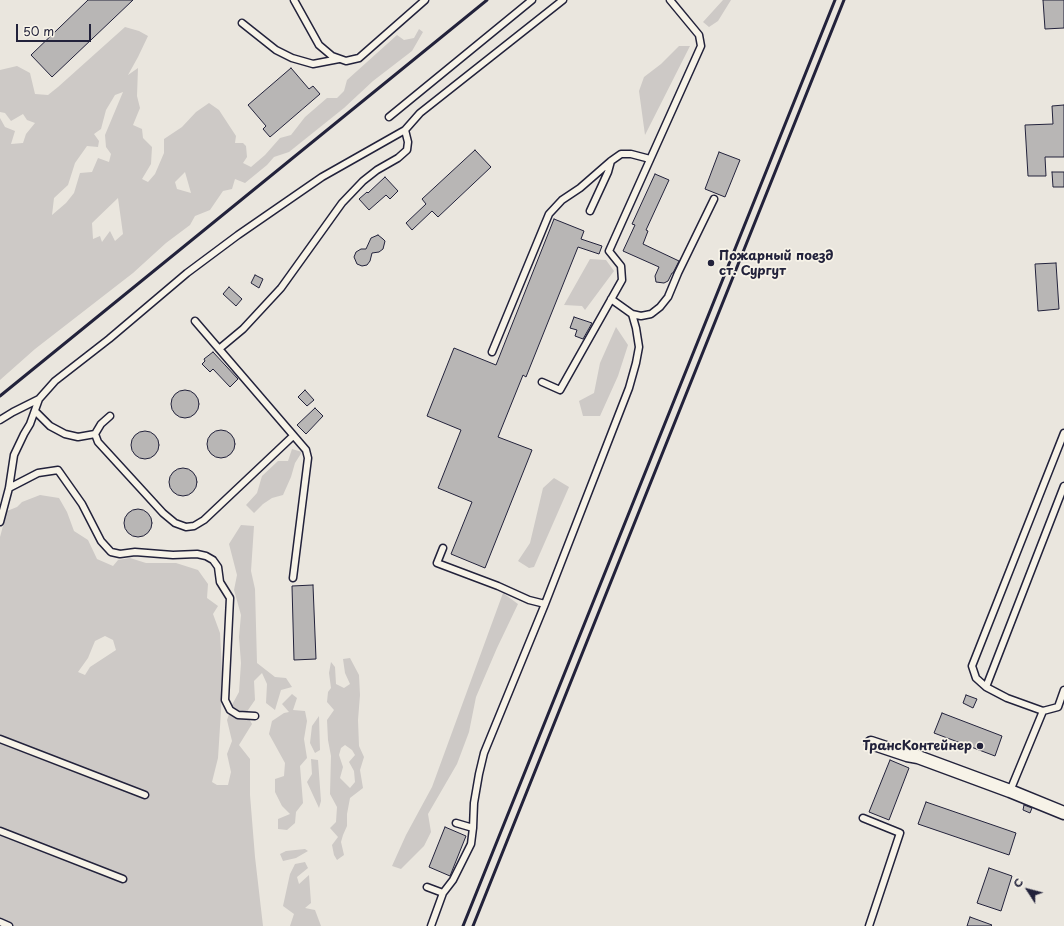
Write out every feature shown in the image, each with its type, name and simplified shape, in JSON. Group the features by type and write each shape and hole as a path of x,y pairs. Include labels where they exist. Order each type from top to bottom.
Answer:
{"street":[{"path":"871,743 907,755 918,757 1010,791 1064,813"}],"lane":[{"path":"294,0 319,44 332,56 346,61 359,58 425,0"},
{"path":"389,117 532,0"},
{"path":"0,420 39,399 55,381 109,339 187,273 219,250 322,177 405,130 420,113 563,0"},
{"path":"542,382 560,390 622,280 621,266 609,251 701,46 699,35 670,0"},
{"path":"242,23 276,50 292,58 313,64 341,59"},
{"path":"219,349 243,328 280,288 342,203 363,181 377,170 398,158 407,150 408,142 405,130"},
{"path":"492,352 549,214 562,200 580,188 621,154 631,154 650,159"},
{"path":"590,210 608,172 611,161"},
{"path":"611,299 632,314 641,316 650,314 660,307 668,297 714,199"},
{"path":"431,926 444,893 453,880 470,844 473,828 474,803 484,753 545,604 629,388 639,348 632,314"},
{"path":"195,321 306,450 308,458 293,578"},
{"path":"0,522 9,488 14,455 30,424 39,399"},
{"path":"35,411 50,426 65,434 78,437 94,434 101,424 110,416"},
{"path":"1064,433 972,666 976,678 986,687 1007,698 1043,711 1058,707 1064,690"},
{"path":"94,434 98,442 163,513 175,523 186,526 194,526 204,520 293,436"},
{"path":"9,488 38,473 58,470 82,504 101,541 111,552 120,554 135,552 173,555 197,554 206,556 213,560 218,567 220,582 230,598 225,700 230,710 238,715 256,716"},
{"path":"986,687 1064,486"},
{"path":"442,548 437,563 498,586 529,600 545,604"},
{"path":"1010,791 1043,711"},
{"path":"0,739 145,795"},
{"path":"863,818 900,833 869,926"},
{"path":"456,823 473,828"},
{"path":"0,831 123,879"},
{"path":"427,887 444,893"},
{"path":"0,922 9,926"}],"shaded area":[{"path":"723,0 731,0 718,21 709,27 703,22"},
{"path":"125,27 139,31 148,36 128,75 138,68 137,96 140,108 133,125 142,129 143,138 152,147 151,164 142,179 148,182 155,174 164,153 164,139 182,127 196,112 209,103 219,110 236,136 235,143 243,143 246,146 247,157 243,163 251,167 265,155 280,138 291,135 305,117 327,98 337,98 344,91 347,80 397,35 404,40 414,38 419,29 423,32 412,51 373,81 344,108 289,152 274,157 267,165 245,183 235,179 232,189 223,191 210,210 195,216 190,225 166,243 133,273 35,349 0,380 0,118 5,127 15,131 11,144 23,143 26,134 35,123 27,120 23,114 11,121 5,113 0,112 0,70 17,66 30,73 35,94 48,95","holes":["123,92 105,135 106,147 111,154 109,162 98,158 92,172 80,173 74,193 66,203 52,215 54,198 68,185 75,163 87,146 98,147 99,141 94,134 101,129 106,110 115,95","185,172 191,193 177,189 175,182","118,198 123,234 115,241 110,231 102,242 100,236 93,239 92,223"]},
{"path":"679,46 690,46 645,135 639,91 644,77 661,64"},
{"path":"590,259 606,260 614,271 585,310 582,306 564,305"},
{"path":"616,327 628,345 618,376 600,416 583,416 579,401 594,393 600,363"},
{"path":"292,449 302,452 295,463 283,495 272,498 254,513 246,505 257,493 262,476 278,461 288,461"},
{"path":"554,478 569,487 534,567 529,568 518,561 530,543 543,488"},
{"path":"40,495 59,498 67,512 74,531 88,540 97,559 113,566 118,560 130,558 146,563 176,563 198,570 208,584 207,598 218,606 213,614 220,633 222,672 218,758 212,782 217,785 228,785 231,772 227,754 232,741 227,720 239,692 241,663 239,637 241,615 234,590 237,575 229,544 241,525 254,526 251,571 255,589 257,663 275,677 286,678 292,687 281,690 275,710 266,703 267,684 262,673 254,681 255,700 246,713 252,724 239,745 250,759 250,795 263,926 0,926 0,537 7,511 17,507 22,502","holes":["105,636 113,640 116,650 90,667 85,675 78,672 88,658 95,641"]},
{"path":"503,593 518,604 476,697 469,732 457,764 428,814 431,832 424,846 401,869 392,866 406,835 432,787"},
{"path":"350,658 359,675 359,746 364,757 360,770 363,788 350,798 347,814 347,826 341,842 344,855 337,860 334,855 332,845 338,837 330,828 336,822 337,807 330,794 331,756 328,740 327,720 334,710 327,702 328,692 331,688 329,673 331,662 335,667 336,684 344,688 350,684 345,673 343,659","holes":["345,745 352,750 355,755 349,762 354,771 355,782 350,788 340,778 343,767 339,755 341,748"]},
{"path":"292,694 297,698 293,710 305,711 307,721 304,739 307,758 300,766 303,803 296,812 295,823 287,830 278,829 278,819 290,814 282,806 275,792 275,779 284,776 285,763 269,734 272,721 284,713 289,712 282,704"},
{"path":"319,716 320,750 315,753 310,743 312,726"},
{"path":"311,759 318,760 321,801 319,808 307,782 312,774"},
{"path":"305,849 308,851 296,858 283,861 280,854 286,851"},
{"path":"305,862 308,868 297,877 299,884 309,875 311,903 305,908 315,910 321,926 290,926 294,914 283,906 290,874 295,864"}],"building":[{"path":"88,0 133,0 52,77 31,55"},
{"path":"1043,0 1064,0 1064,28 1045,29"},
{"path":"291,68 309,89 313,86 320,94 270,137 263,129 266,126 248,105"},
{"path":"1064,105 1064,157 1045,157 1046,176 1028,176 1025,125 1053,124 1052,106"},
{"path":"475,150 491,167 438,217 432,211 412,230 406,223 426,204 422,199"},
{"path":"719,152 740,160 725,197 705,189"},
{"path":"1052,172 1064,172 1064,187 1053,187"},
{"path":"655,174 669,180 646,230 648,231 643,244 679,261 668,281 664,283 656,282 655,276 659,267 623,251 635,225 632,224"},
{"path":"385,177 398,191 390,199 386,195 369,210 359,199 367,192 368,193"},
{"path":"554,219 584,231 581,239 602,246 599,254 578,247 526,377 523,375 498,437 532,450 485,568 451,554 472,502 438,488 461,430 427,416 454,348 496,365"},
{"path":"378,235 385,241 383,249 379,252 372,253 370,261 367,265 362,266 357,264 354,257 356,252 361,249 366,249 371,238"},
{"path":"1056,263 1059,309 1038,311 1035,264"},
{"path":"255,275 263,279 259,288 251,283"},
{"path":"229,287 242,299 236,306 223,294"},
{"path":"574,317 592,323 583,339 575,336 577,330 570,328"},
{"path":"213,352 238,379 230,387 213,369 210,372 202,364 205,361 204,359"},
{"path":"185,390 195,394 199,404 195,414 185,418 175,414 171,404 175,394"},
{"path":"305,390 314,400 307,406 298,397"},
{"path":"315,408 323,416 306,434 297,425"},
{"path":"221,430 231,434 235,444 231,454 221,458 211,454 207,444 211,434"},
{"path":"145,431 155,435 159,445 155,455 145,459 135,455 131,445 135,435"},
{"path":"183,468 193,472 197,482 193,492 183,496 173,492 169,482 173,472"},
{"path":"138,509 148,513 152,523 148,533 138,537 128,533 124,523 128,513"},
{"path":"313,585 316,659 294,660 292,586"},
{"path":"966,695 977,699 973,708 963,703"},
{"path":"942,713 1002,736 995,756 934,733"},
{"path":"890,760 909,768 889,820 869,812"},
{"path":"926,802 1016,833 1009,855 918,824"},
{"path":"1024,805 1032,808 1030,813 1023,810"},
{"path":"445,827 466,836 450,876 429,867"},
{"path":"989,868 1012,876 1001,911 977,903"},
{"path":"970,917 992,925 967,926"}],"railway":[{"path":"0,396 487,0"},
{"path":"463,926 835,0"},
{"path":"473,926 844,0"}],"place":[{"name":"Пожарный поезд ст. Сургут","path":"711,263"},
{"name":"ТрансКонтейнер","path":"980,746"}]}
